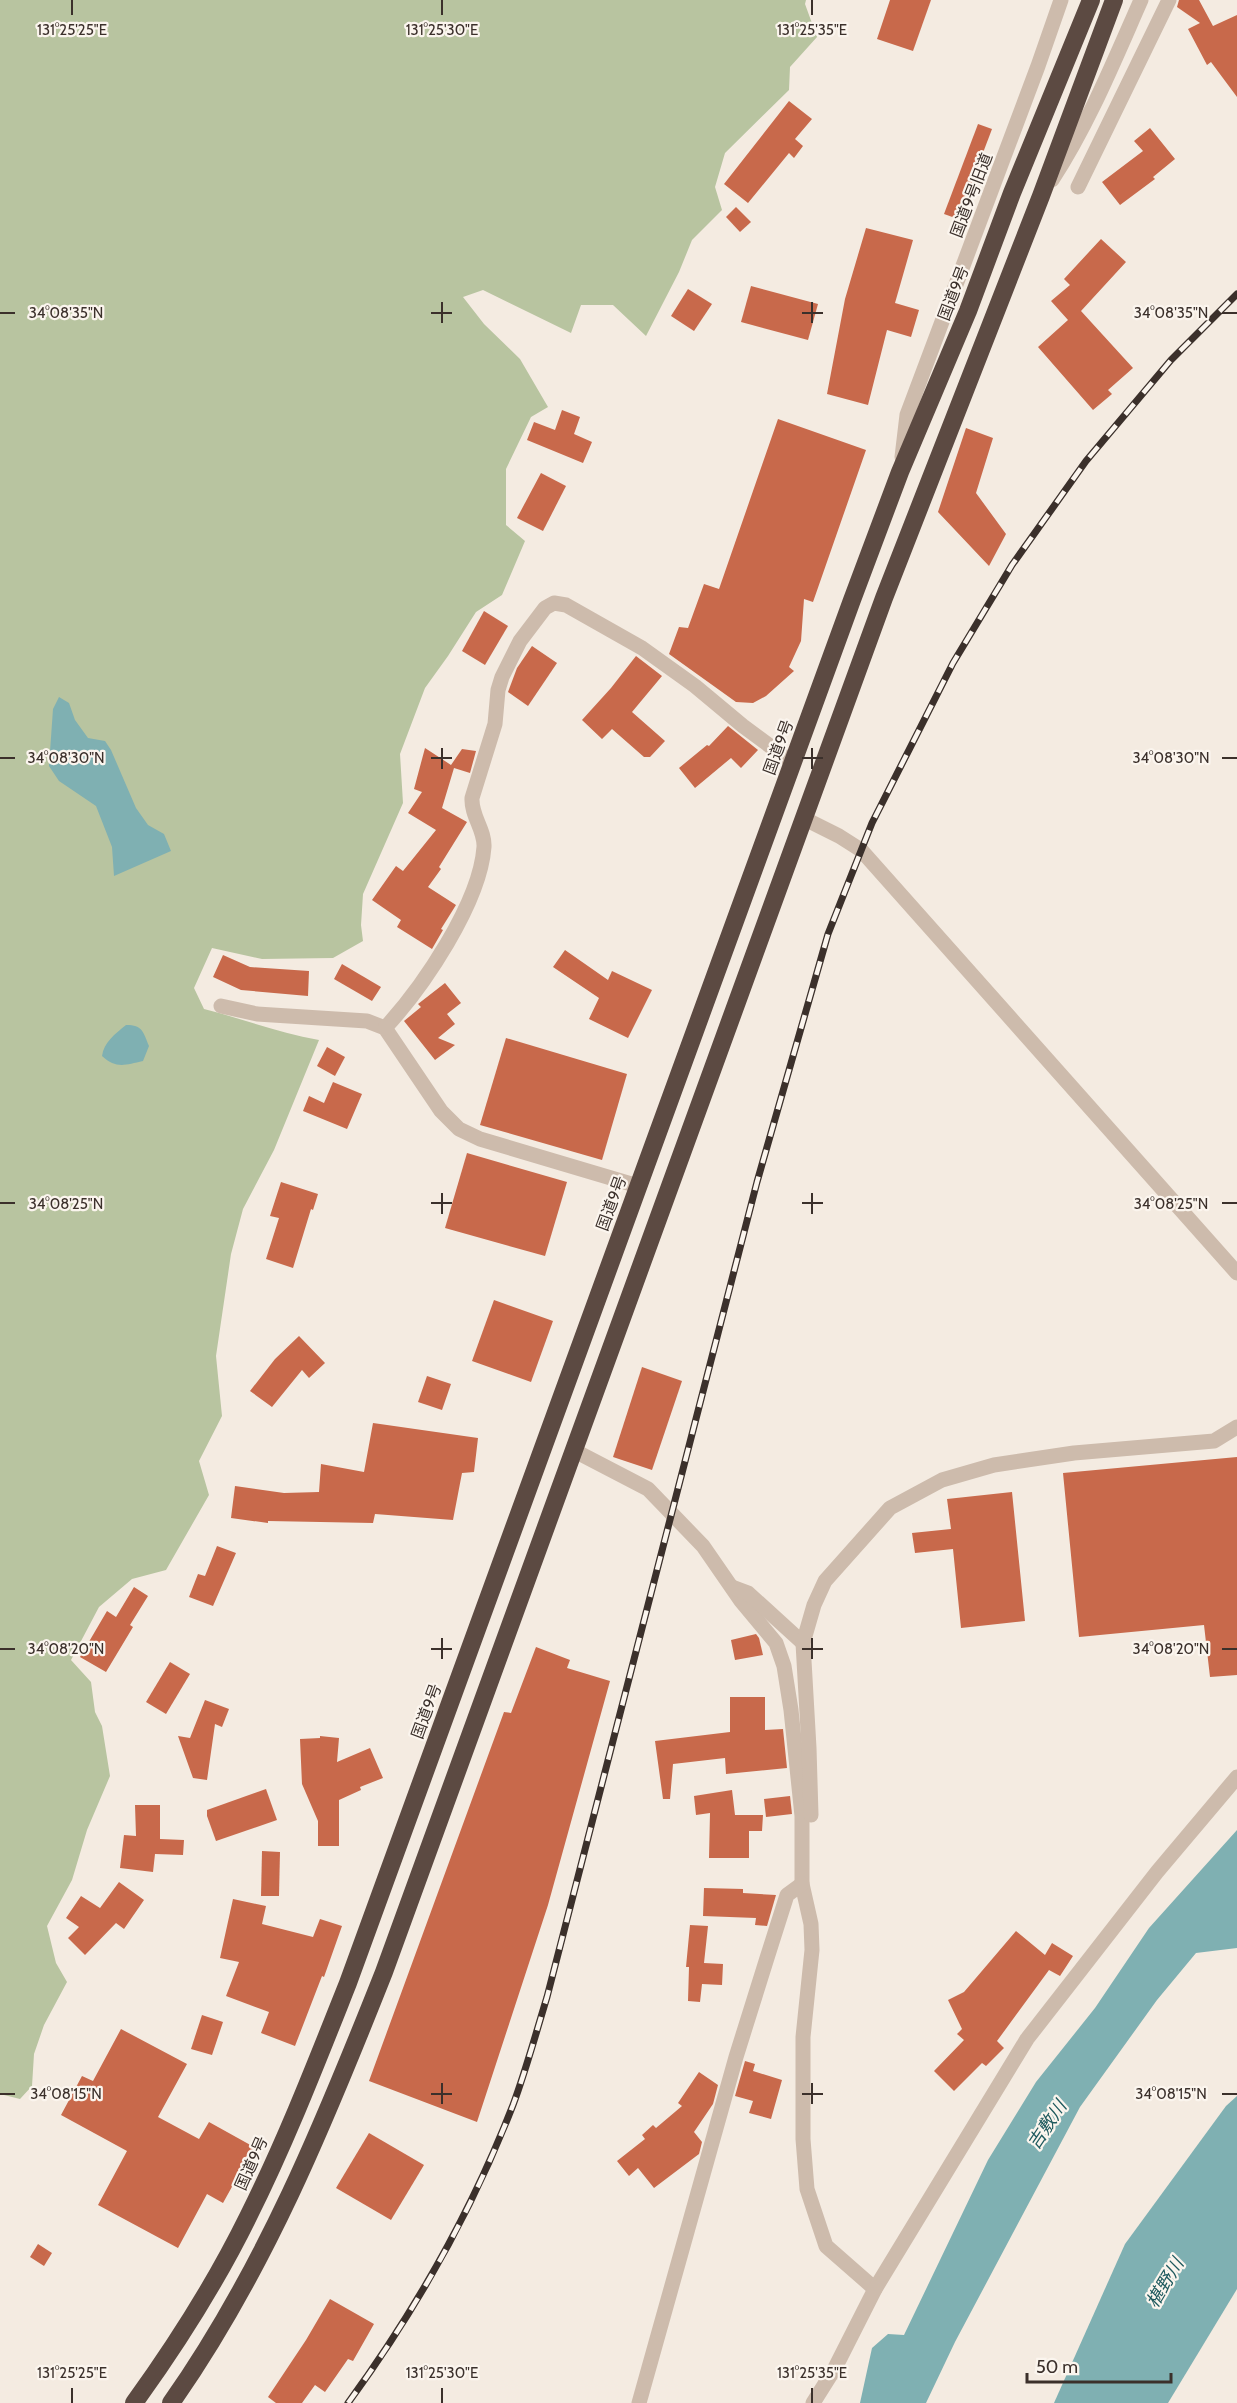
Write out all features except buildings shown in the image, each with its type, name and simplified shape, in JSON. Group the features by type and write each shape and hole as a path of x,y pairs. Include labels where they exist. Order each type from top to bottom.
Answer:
{"highway":[{"name":"国道9号","path":"134,2403 200,2302 248,2217 312,2074 900,472 968,311 1012,194 1091,0"},
{"path":"171,2403 229,2310 274,2229 341,2080 384,1972 892,577 1041,196 1114,0"}],"street":[{"name":"国道9号旧道","path":"900,472 907,415 1061,0"},
{"path":"1041,196 1074,145 1141,0"},
{"path":"1078,187 1169,0"},
{"path":"385,1028 407,1004 451,937 477,880 484,845 471,810 472,798 495,724 498,690 520,641 545,608 554,603 566,605 642,648 695,686 793,763"},
{"path":"803,818 861,850 1237,1273"},
{"path":"221,1006 257,1014 367,1021 385,1028 441,1111 459,1129 480,1139 638,1186"},
{"path":"802,1846 811,1824 810,1748 802,1643 814,1605 825,1581 890,1508 942,1480 994,1464 1074,1453 1214,1441 1237,1427"},
{"path":"573,1450 648,1489 703,1546 776,1643 784,1666 791,1710 802,1816 802,1884 811,1924 812,1950 803,2037 803,2139 807,2189 826,2246 875,2289"},
{"path":"732,1587 748,1593 802,1643"},
{"path":"813,2403 835,2368 875,2289 1027,2039 1157,1872 1237,1777"},
{"path":"639,2403 736,2057 767,1958 787,1895 802,1884"}],"green space":[{"path":"0,0 806,0 805,4 817,37 790,67 789,90 725,153 715,187 722,210 692,240 679,272 646,336 613,305 581,305 571,333 483,290 463,297 484,324 520,359 548,407 531,417 506,469 506,525 525,541 502,595 476,612 425,688 400,754 403,803 363,894 361,925 363,941 333,958 262,959 212,948 194,988 204,1009 319,1040 274,1150 243,1209 231,1254 216,1356 222,1416 199,1461 209,1495 166,1570 132,1579 99,1607 71,1660 91,1682 95,1712 102,1726 110,1776 87,1830 72,1880 47,1926 56,1963 67,1982 44,2025 34,2054 32,2086 20,2099 0,2094"}],"water":[{"path":"59,697 69,703 75,720 88,738 105,741 136,808 148,825 164,834 171,851 114,876 112,847 96,806 59,781 49,766 53,709"},
{"path":"126,1025 139,1028 144,1033 149,1046 143,1061 126,1065 112,1063 102,1056 103,1051 111,1039"},
{"name":"吉敷川","path":"1237,1830 1237,1948 1196,1953 1157,2000 1080,2107 955,2342 926,2403 860,2403 872,2348 888,2334 904,2335 988,2160 1036,2082 1095,2008 1149,1928"},
{"name":"椹野川","path":"1237,2096 1237,2289 1168,2403 1054,2403 1125,2244 1226,2106"}],"railway":[{"path":"348,2403 397,2332 440,2260 497,2145 522,2078 547,1997 757,1182 828,934 872,823 953,663 1012,565 1086,461 1171,360 1237,294"}]}
